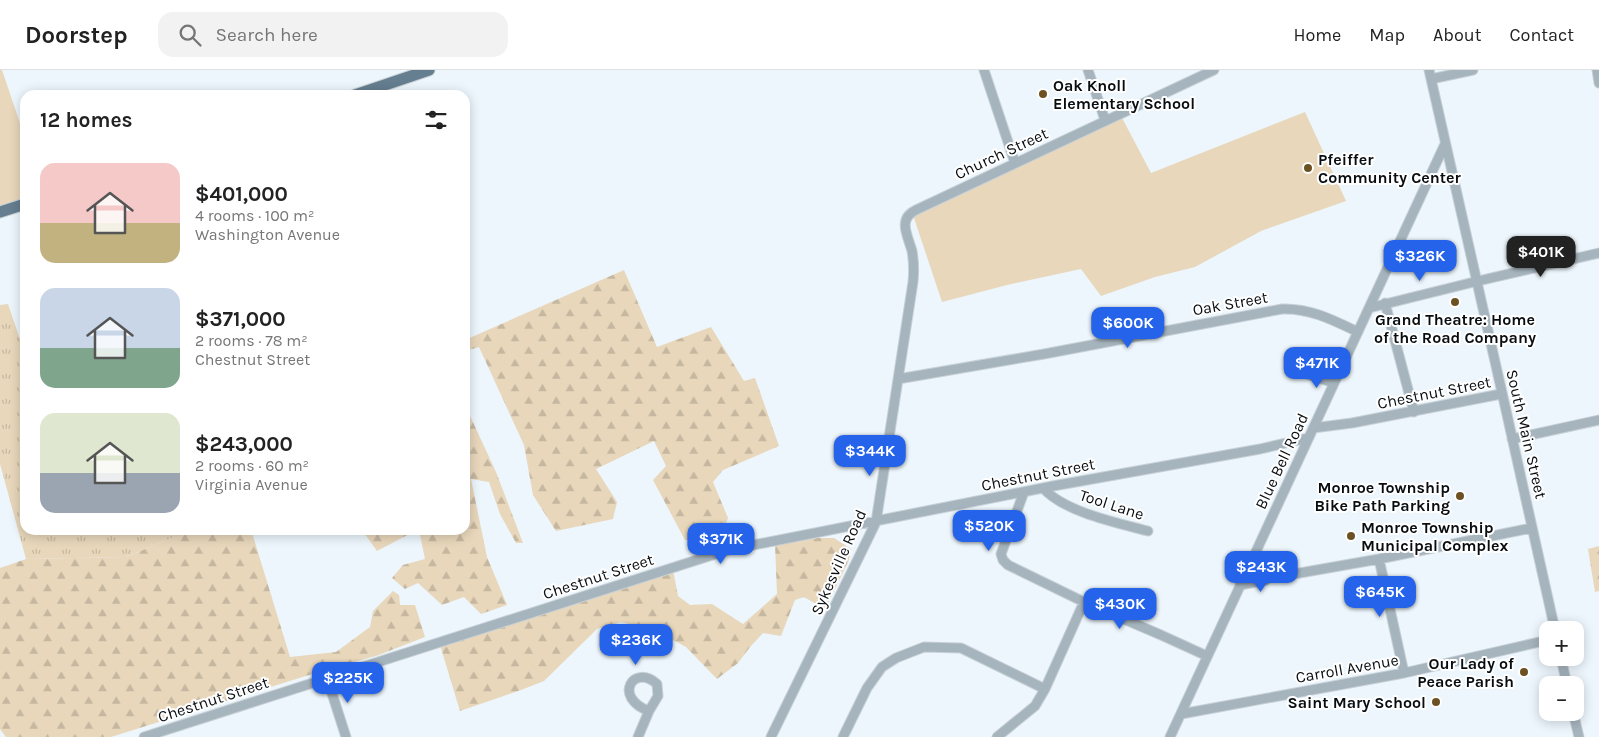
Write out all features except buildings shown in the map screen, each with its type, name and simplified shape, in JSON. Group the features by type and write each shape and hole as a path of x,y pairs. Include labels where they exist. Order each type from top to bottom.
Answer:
{"main road":[{"path":"370,90 429,70"},
{"path":"0,212 20,206"}],"street":[{"path":"984,70 1015,163"},
{"path":"1088,70 1105,120"},
{"name":"Church Street","path":"910,212 1105,120 1195,74 1214,70"},
{"path":"1430,74 1473,70"},
{"path":"1597,70 1599,83"},
{"name":"South Main Street","path":"1430,74 1478,280 1501,394 1553,621"},
{"name":"Blue Bell Road","path":"1170,737 1445,144"},
{"name":"Sykesville Road","path":"771,737 876,522 914,282 914,261 904,226 910,212"},
{"path":"1369,308 1478,280 1599,253"},
{"path":"1385,303 1414,412"},
{"name":"Oak Street","path":"898,379 1044,354 1282,309 1294,308 1309,311 1358,332"},
{"path":"1307,374 1334,384"},
{"name":"Chestnut Street","path":"1313,428 1414,412 1501,394"},
{"path":"1512,438 1599,420"},
{"name":"Chestnut Street","path":"144,737 722,552 1043,488 1260,449 1308,438"},
{"name":"Tool Lane","path":"1043,488 1050,496 1073,508 1148,532"},
{"path":"1024,492 1003,546 1002,560 1014,569 1043,583 1207,656"},
{"path":"1249,566 1277,577 1532,528"},
{"path":"1379,558 1404,673"},
{"path":"1240,585 1266,580 1271,576"},
{"path":"997,737 1036,706 1084,602"},
{"name":"Carroll Avenue","path":"1181,714 1404,673 1539,642"},
{"path":"843,737 867,688 882,667 896,658 924,647 961,648 1045,689"},
{"path":"326,678 346,737"},
{"path":"638,737 649,711"},
{"path":"1575,721 1579,737"}],"green space":[{"path":"0,70 2,70 20,123 20,200 0,206"},
{"path":"1119,112 1151,173 1305,112 1346,201 1261,231 1195,267 1155,277 1101,296 1081,269 1007,285 942,302 912,212"},
{"path":"624,270 657,347 711,327 744,381 755,378 779,446 723,470 713,482 728,518 719,541 685,540 653,480 666,466 654,441 596,469 617,502 613,519 556,531 533,495 524,445 479,347 470,350 470,338"},
{"path":"8,304 20,339 20,535 173,535 174,537 126,557 26,559 0,464 0,305"},
{"path":"470,416 496,472 523,543 516,543 500,514 489,482 471,479 487,557 507,605 481,614 464,597 442,605 418,583 405,589 392,578 403,565 425,559 420,535 470,535"},
{"path":"173,535 253,535 290,657 336,652 370,627 373,611 393,591 399,595 400,605 415,605 425,637 376,656 328,669 111,737 6,737 0,729 0,568 26,559 126,557 174,537"},
{"path":"366,535 407,535 377,551"},
{"path":"818,538 834,538 851,549 849,560 825,609 804,597 795,600 781,636 763,633 738,663 717,679 686,647 658,632 621,622 597,629 544,681 460,711 440,645 673,570 678,596 690,605 712,604 743,624 777,594 775,544"},
{"path":"1599,546 1599,591 1595,592 1588,549"}],"place":[{"name":"Oak Knoll Elementary School","path":"1043,94"},
{"name":"Pfeiffer Community Center","path":"1308,168"},
{"name":"Grand Theatre: Home of the Road Company","path":"1455,302"},
{"name":"Monroe Township Bike Path Parking","path":"1460,496"},
{"name":"Monroe Township Municipal Complex","path":"1351,536"},
{"name":"Our Lady of Peace Parish","path":"1524,672"},
{"name":"Saint Mary School","path":"1436,702"}]}
